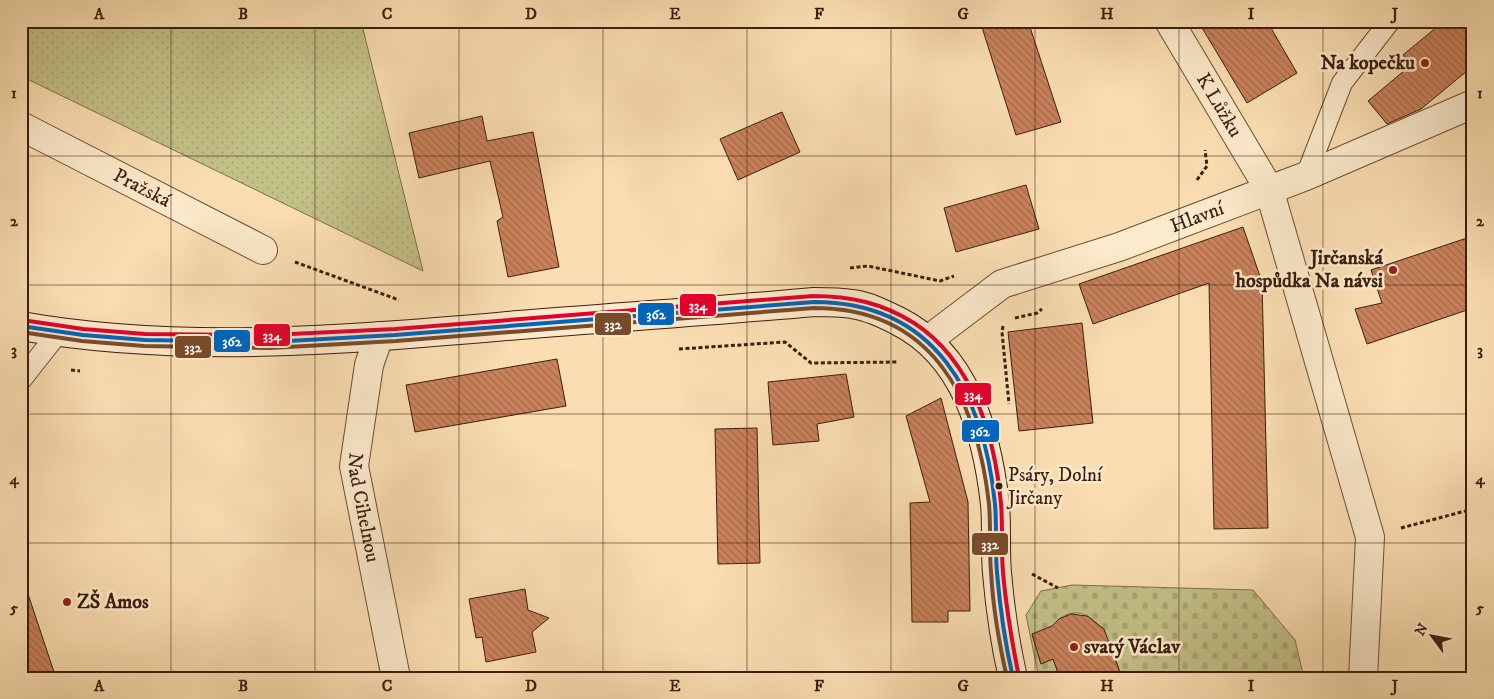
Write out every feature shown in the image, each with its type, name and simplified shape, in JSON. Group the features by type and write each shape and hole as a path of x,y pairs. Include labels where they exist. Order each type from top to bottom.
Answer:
{"street":[{"name":"K Lůžku","path":"1169,21 1269,189 1370,537 1363,678"},
{"name":"Hlavní","path":"928,340 1002,284 1118,247 1306,176 1473,104"},
{"name":"Pražská","path":"21,126 264,250"},
{"path":"21,326 58,333 111,338 180,341 304,340 379,336 814,302 854,304 883,313 907,325 928,340 956,373 982,432 995,506 997,570 1004,636 1013,678"},
{"name":"Nad Cihelnou","path":"379,336 369,365 354,466 396,678"}],"lane":[{"path":"1306,176 1342,83 1390,21"},
{"path":"21,380 58,333"}],"path":[{"path":"1196,182 1207,166 1204,147"},
{"path":"264,250 404,302"},
{"path":"842,269 868,266 940,281 957,275"},
{"path":"1013,319 1037,313 1044,307"},
{"path":"1005,320 1002,332 1010,412"},
{"path":"676,349 685,350 786,342 811,363 915,362 928,340"},
{"path":"1370,537 1473,508"},
{"path":"1027,571 1058,588"}],"green space":[{"path":"21,21 361,21 423,271 21,76"},
{"path":"1072,585 1253,590 1295,640 1304,678 1122,678 1104,633 1097,623 1088,616 1078,613 1066,615 1051,627 1032,634 1041,664 1053,659 1060,678 1039,678 1026,615 1041,591"}],"building":[{"path":"980,21 1028,21 1061,122 1016,135"},
{"path":"1198,21 1267,21 1297,73 1247,103"},
{"path":"1444,21 1473,21 1473,66 1421,109 1387,124 1368,101 1411,65 1403,55"},
{"path":"782,112 800,152 738,180 720,139"},
{"path":"482,116 487,141 533,132 559,267 508,277 497,221 503,217 490,161 419,178 409,133"},
{"path":"1026,185 1039,229 956,252 944,208"},
{"path":"1243,227 1262,282 1268,528 1214,529 1209,283 1093,324 1079,284"},
{"path":"1473,236 1473,308 1367,344 1355,309 1382,303 1371,270"},
{"path":"1082,323 1093,423 1019,431 1008,332"},
{"path":"557,359 566,406 415,432 406,385"},
{"path":"846,374 854,417 817,424 819,441 773,445 768,382"},
{"path":"941,398 968,502 970,611 948,611 948,622 912,622 910,503 930,502 906,416"},
{"path":"757,428 760,563 718,564 715,429"},
{"path":"525,589 528,610 549,618 532,632 536,652 486,662 482,637 476,638 469,599"},
{"path":"27,591 56,678 21,678 21,592"},
{"name":"svatý Václav","path":"1071,614 1087,616 1104,629 1122,678 1060,678 1053,659 1041,664 1032,634 1052,626 1059,619"}],"transit line":[{"name":"334","path":"22,320 83,329 145,334 270,335 395,329 813,296 853,299 890,310 914,323 934,339 952,358 966,379 986,427 998,479 1002,513 1004,585 1019,677"},
{"name":"362","path":"21,326 83,335 145,340 270,342 395,335 814,302 856,306 892,318 922,337 946,362 965,392 979,426 989,464 995,504 998,586 1005,639 1013,678"},
{"name":"332","path":"21,332 82,341 144,346 270,348 396,341 814,308 855,312 890,324 919,342 942,367 960,396 973,429 983,465 989,504 990,564 993,599 1007,678"}],"place":[{"name":"Na kopečku","path":"1425,63"},
{"name":"Jirčanská hospůdka Na návsi","path":"1393,270"},
{"name":"Psáry, Dolní Jirčany","path":"999,486"},
{"name":"ZŠ Amos","path":"67,602"},
{"name":"svatý Václav","path":"1074,647"}]}
